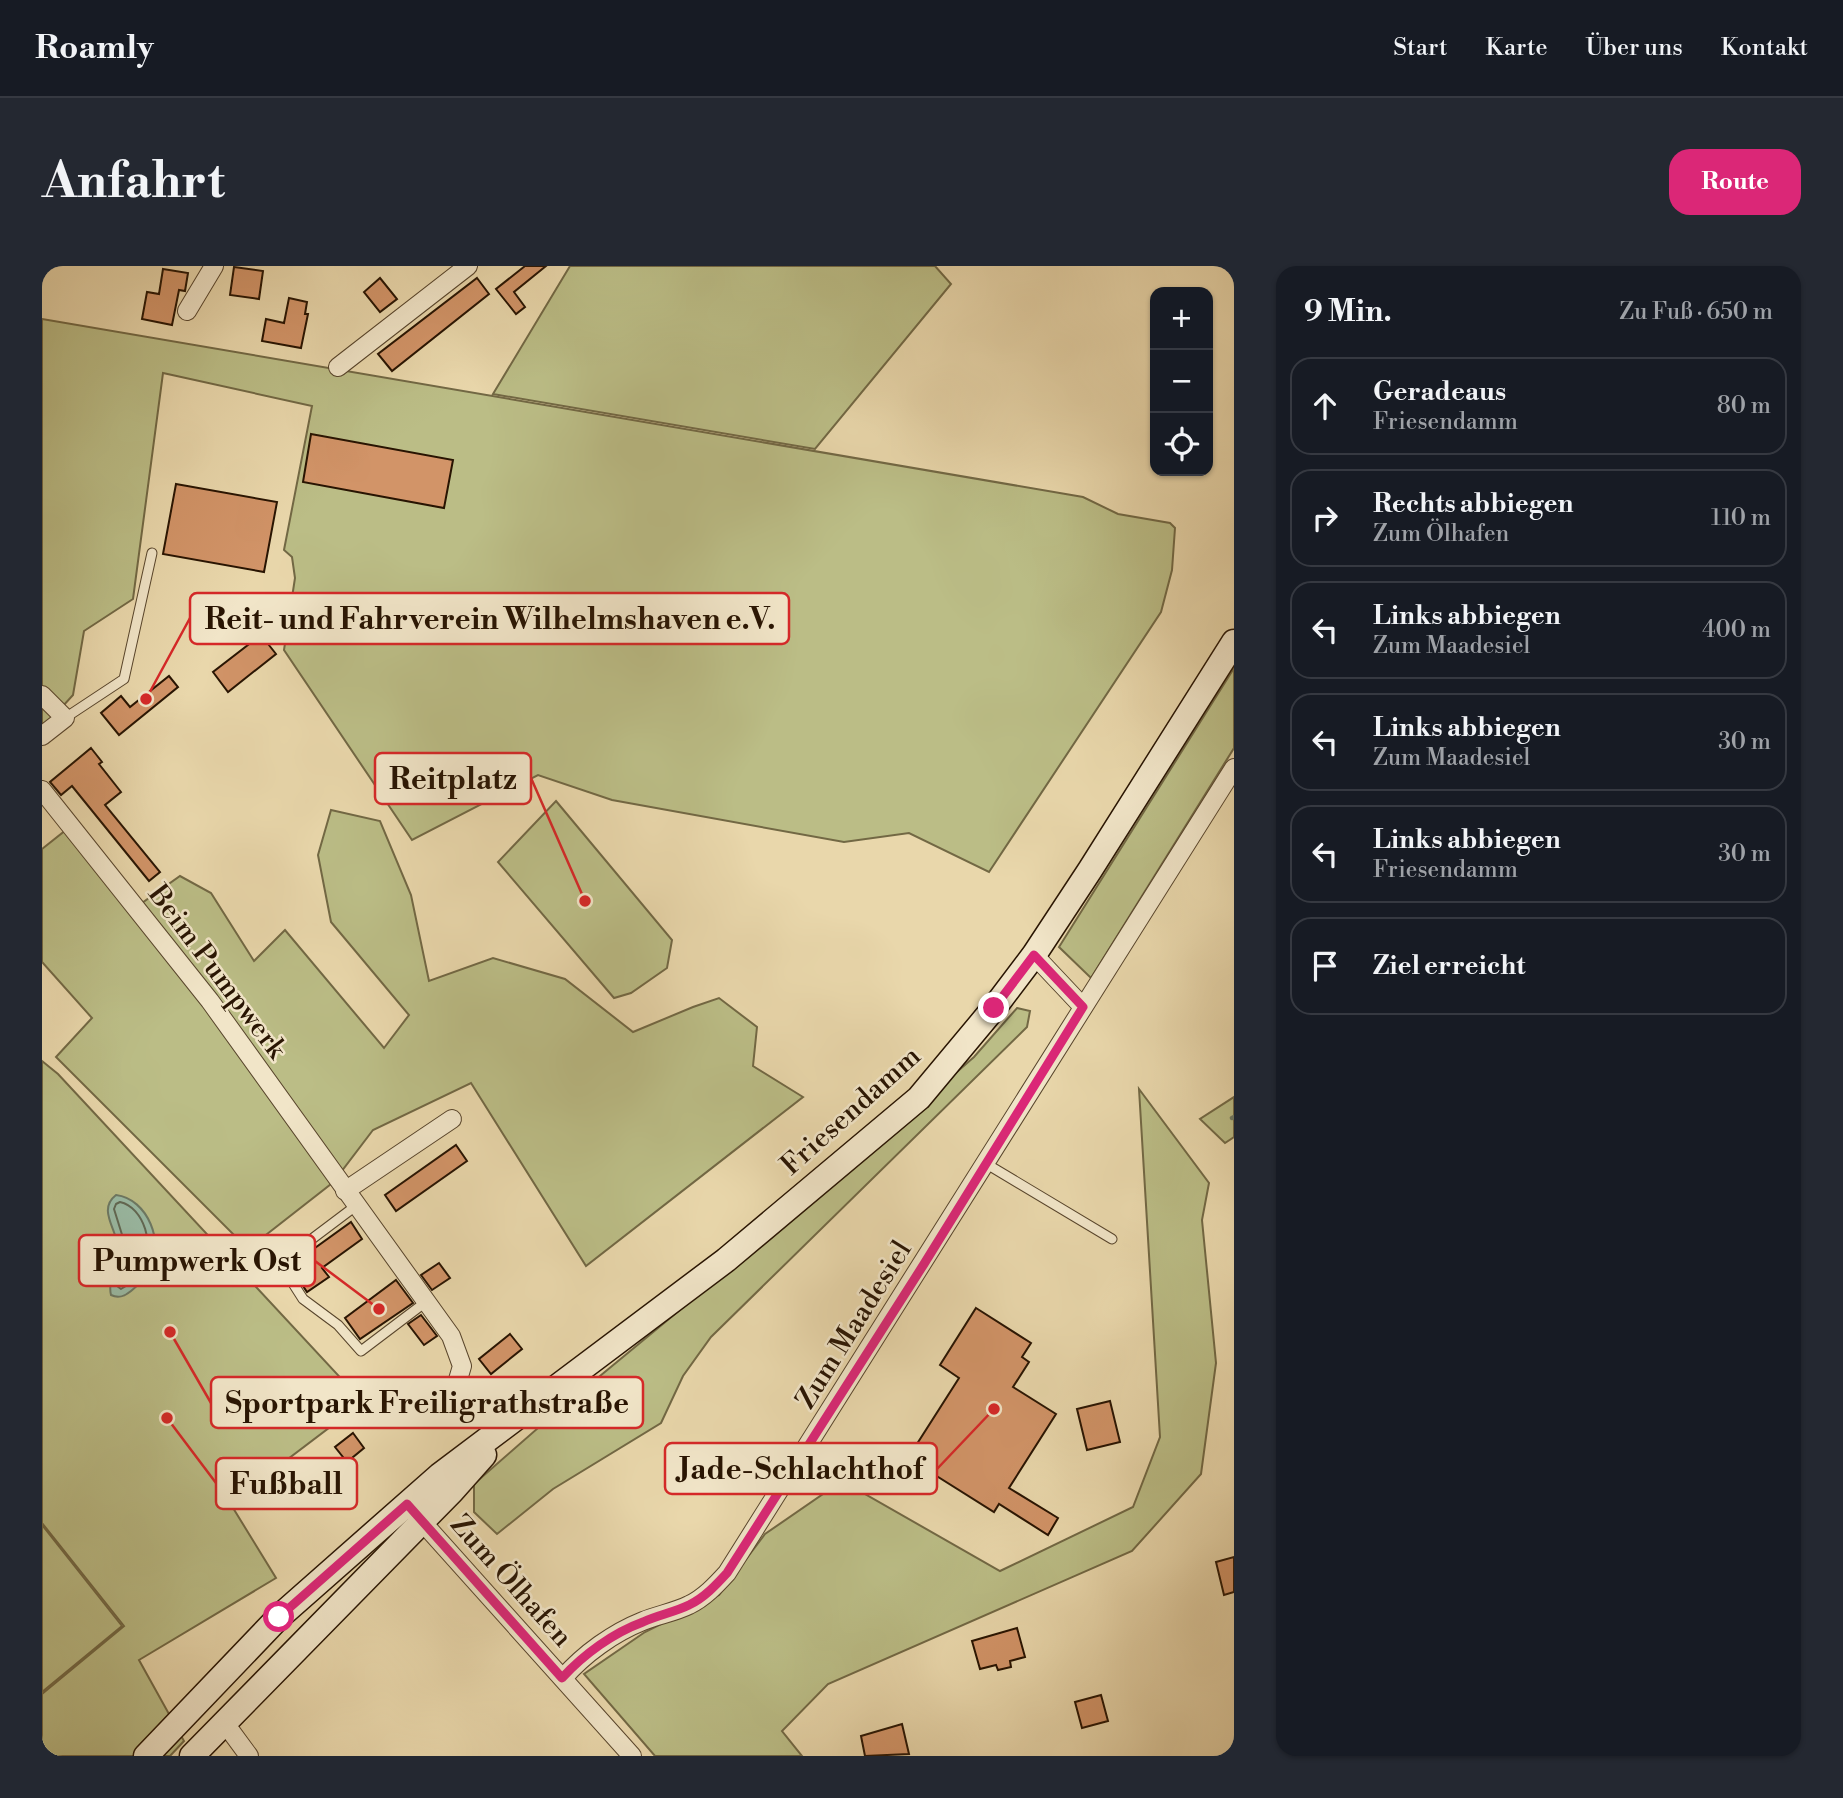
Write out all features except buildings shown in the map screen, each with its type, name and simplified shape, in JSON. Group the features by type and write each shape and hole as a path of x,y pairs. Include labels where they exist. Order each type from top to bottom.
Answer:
{"main road":[{"name":"Friesendamm","path":"146,1756 279,1617 414,1513 452,1491 524,1410 726,1260 919,1098 1034,955 1234,642"},
{"name":"Friesendamm","path":"192,1756 414,1513"}],"street":[{"path":"187,311 214,266"},
{"path":"338,367 458,269"},
{"path":"42,695 65,718 42,736"},
{"name":"Zum Maadesiel","path":"562,1678 574,1665 616,1635 641,1622 690,1605 710,1591 727,1573 1234,768"},
{"name":"Beim Pumpwerk","path":"42,790 211,1002 427,1301 451,1336 462,1366 455,1390"},
{"path":"1034,955 1083,1007"},
{"path":"345,1191 452,1119"},
{"name":"Zum Ölhafen","path":"414,1513 632,1756"},
{"path":"223,1722 249,1756"}],"lane":[{"path":"65,718 124,678 152,553"},
{"path":"985,1163 1112,1239"},
{"path":"357,1205 280,1263 303,1299 338,1325 360,1352 427,1301"}],"green space":[{"path":"570,266 935,266 951,284 815,449 493,394"},
{"path":"42,319 1083,497 1118,514 1170,523 1175,528 1172,570 1161,612 989,872 909,833 844,842 612,800 538,775 412,840 284,650 295,578 292,557 284,550 312,406 163,373 133,599 84,631 73,695 42,729"},
{"path":"1234,668 1234,748 1091,978 1059,947"},
{"path":"556,801 672,940 667,968 631,993 614,998 498,862"},
{"path":"331,810 380,821 411,895 429,981 493,958 565,979 633,1032 719,998 757,1027 753,1066 803,1097 586,1266 471,1083 373,1130 341,1172 142,903 180,876 211,893 254,961 285,930 384,1048 409,1015 331,922 318,855"},
{"path":"66,830 206,1005 331,1184 248,1249 56,1057 92,1018 42,962 42,849"},
{"path":"1017,1008 1030,1011 1027,1027 711,1337 683,1376 661,1423 553,1489 497,1534 474,1512 474,1484 554,1414 750,1252 974,1057"},
{"path":"42,1061 58,1074 363,1402 230,1503 276,1578 139,1660 184,1741 170,1756 42,1756 42,1694 124,1626 42,1523"},
{"path":"1139,1089 1209,1183 1202,1220 1216,1363 1201,1474 1132,1551 828,1684 782,1731 802,1756 655,1756 584,1674 645,1632 719,1595 765,1534 842,1481 1000,1571 1133,1507 1160,1437"},
{"path":"1234,1097 1234,1137 1225,1143 1200,1119"},
{"path":"42,1525 122,1626 42,1692"}],"water":[{"path":"116,1195 127,1198 145,1213 151,1224 156,1248 146,1277 129,1293 119,1297 111,1295 110,1289 118,1246 109,1219 108,1206"}],"place":[{"name":"Reit- und Fahrverein Wilhelmshaven e.V.","path":"146,699"},
{"name":"Reitplatz","path":"585,901"},
{"name":"Pumpwerk Ost","path":"379,1309"},
{"name":"Sportpark Freiligrathstraße","path":"170,1332"},
{"name":"Jade-Schlachthof","path":"994,1409"},
{"name":"Fußball","path":"167,1418"}],"route":[{"path":"279,1617 407,1504 562,1678 574,1665 616,1635 641,1622 690,1605 710,1591 727,1573 924,1264 1083,1007 1034,955 994,1008"}]}
